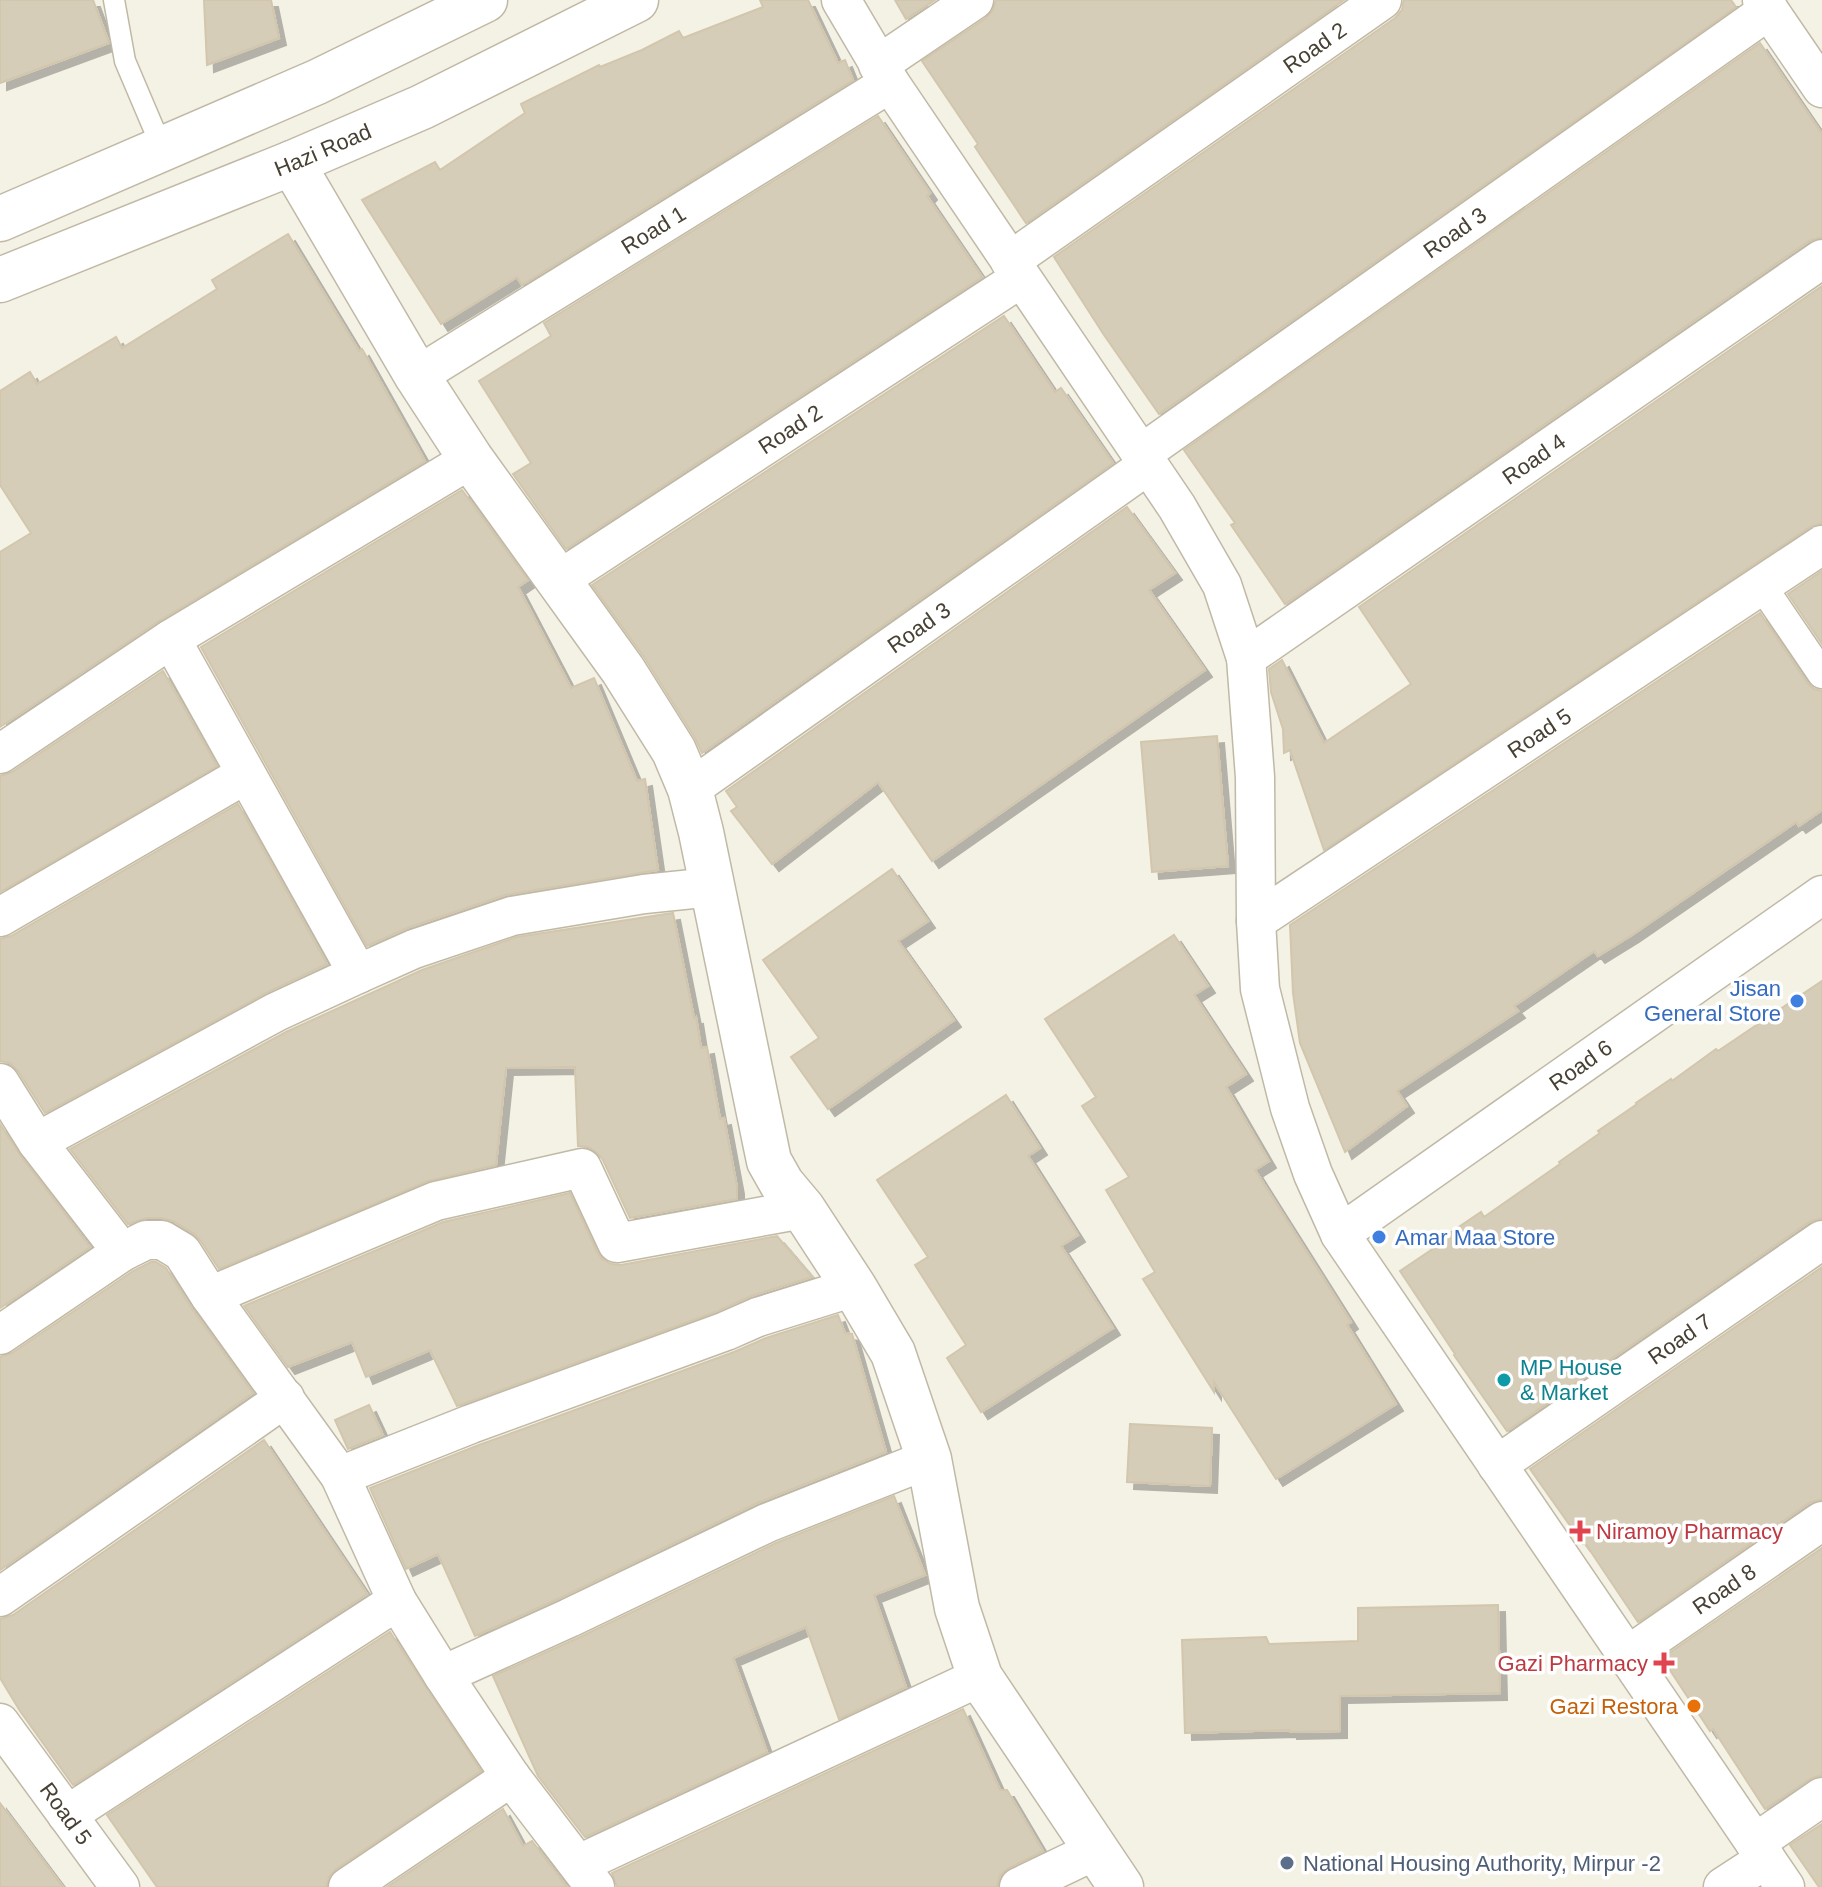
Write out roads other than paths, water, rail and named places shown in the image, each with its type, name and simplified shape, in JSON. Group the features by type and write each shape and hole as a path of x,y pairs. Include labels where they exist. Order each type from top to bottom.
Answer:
{"street":[{"path":"0,219 317,82 485,0"},
{"name":"Hazi Road","path":"0,280 292,163 422,107 636,0"},
{"path":"841,0 884,74 1177,507 1222,585 1246,658 1255,777 1260,989 1290,1108 1313,1174 1340,1234 1769,1863"},
{"name":"Road 1","path":"417,376 884,74 974,0"},
{"name":"Road 2","path":"559,580 1015,269 1382,0"},
{"path":"1766,5 1822,88"},
{"name":"Road 3","path":"690,789 1766,5"},
{"path":"292,163 417,376 471,459 623,670 674,751 690,789 701,832 769,1161 854,1287 893,1353 929,1459 957,1608 980,1677 1121,1887"},
{"name":"Road 4","path":"1246,658 1822,259"},
{"path":"0,754 171,639 471,459"},
{"name":"Road 5","path":"1256,921 1822,545"},
{"path":"1762,586 1822,674"},
{"path":"171,639 358,974"},
{"path":"0,917 246,774"},
{"path":"37,1142 276,1012 414,949 512,916 630,896 712,887"},
{"name":"Road 6","path":"1340,1234 1822,895"},
{"path":"0,1083 37,1142 122,1252"},
{"path":"210,1296 436,1201 582,1168 617,1243 803,1209"},
{"path":"0,1335 122,1252 146,1240 162,1240 182,1252 210,1296 340,1476 397,1601 443,1675 511,1777 587,1876 980,1677"},
{"name":"Road 7","path":"1497,1465 1822,1240"},
{"path":"340,1476 758,1317 854,1287"},
{"path":"0,1597 285,1398"},
{"path":"443,1675 767,1523 929,1459"},
{"name":"Road 8","path":"1627,1656 1822,1521"},
{"path":"67,1815 397,1601"},
{"name":"Road 5","path":"4,1737 120,1887"},
{"path":"348,1887 511,1777"},
{"path":"1723,1887 1769,1863 1822,1797"},
{"path":"1019,1887 1096,1850"}],"lane":[{"path":"114,0 125,61 162,148"}],"place":[{"name":"Jisan General Store","path":"1797,1001"},
{"name":"Amar Maa Store","path":"1379,1237"},
{"name":"MP House & Market","path":"1504,1380"},
{"name":"Niramoy Pharmacy","path":"1580,1531"},
{"name":"Gazi Pharmacy","path":"1664,1663"},
{"name":"Gazi Restora","path":"1694,1706"},
{"name":"National Housing Authority, Mirpur -2","path":"1287,1863"}]}
